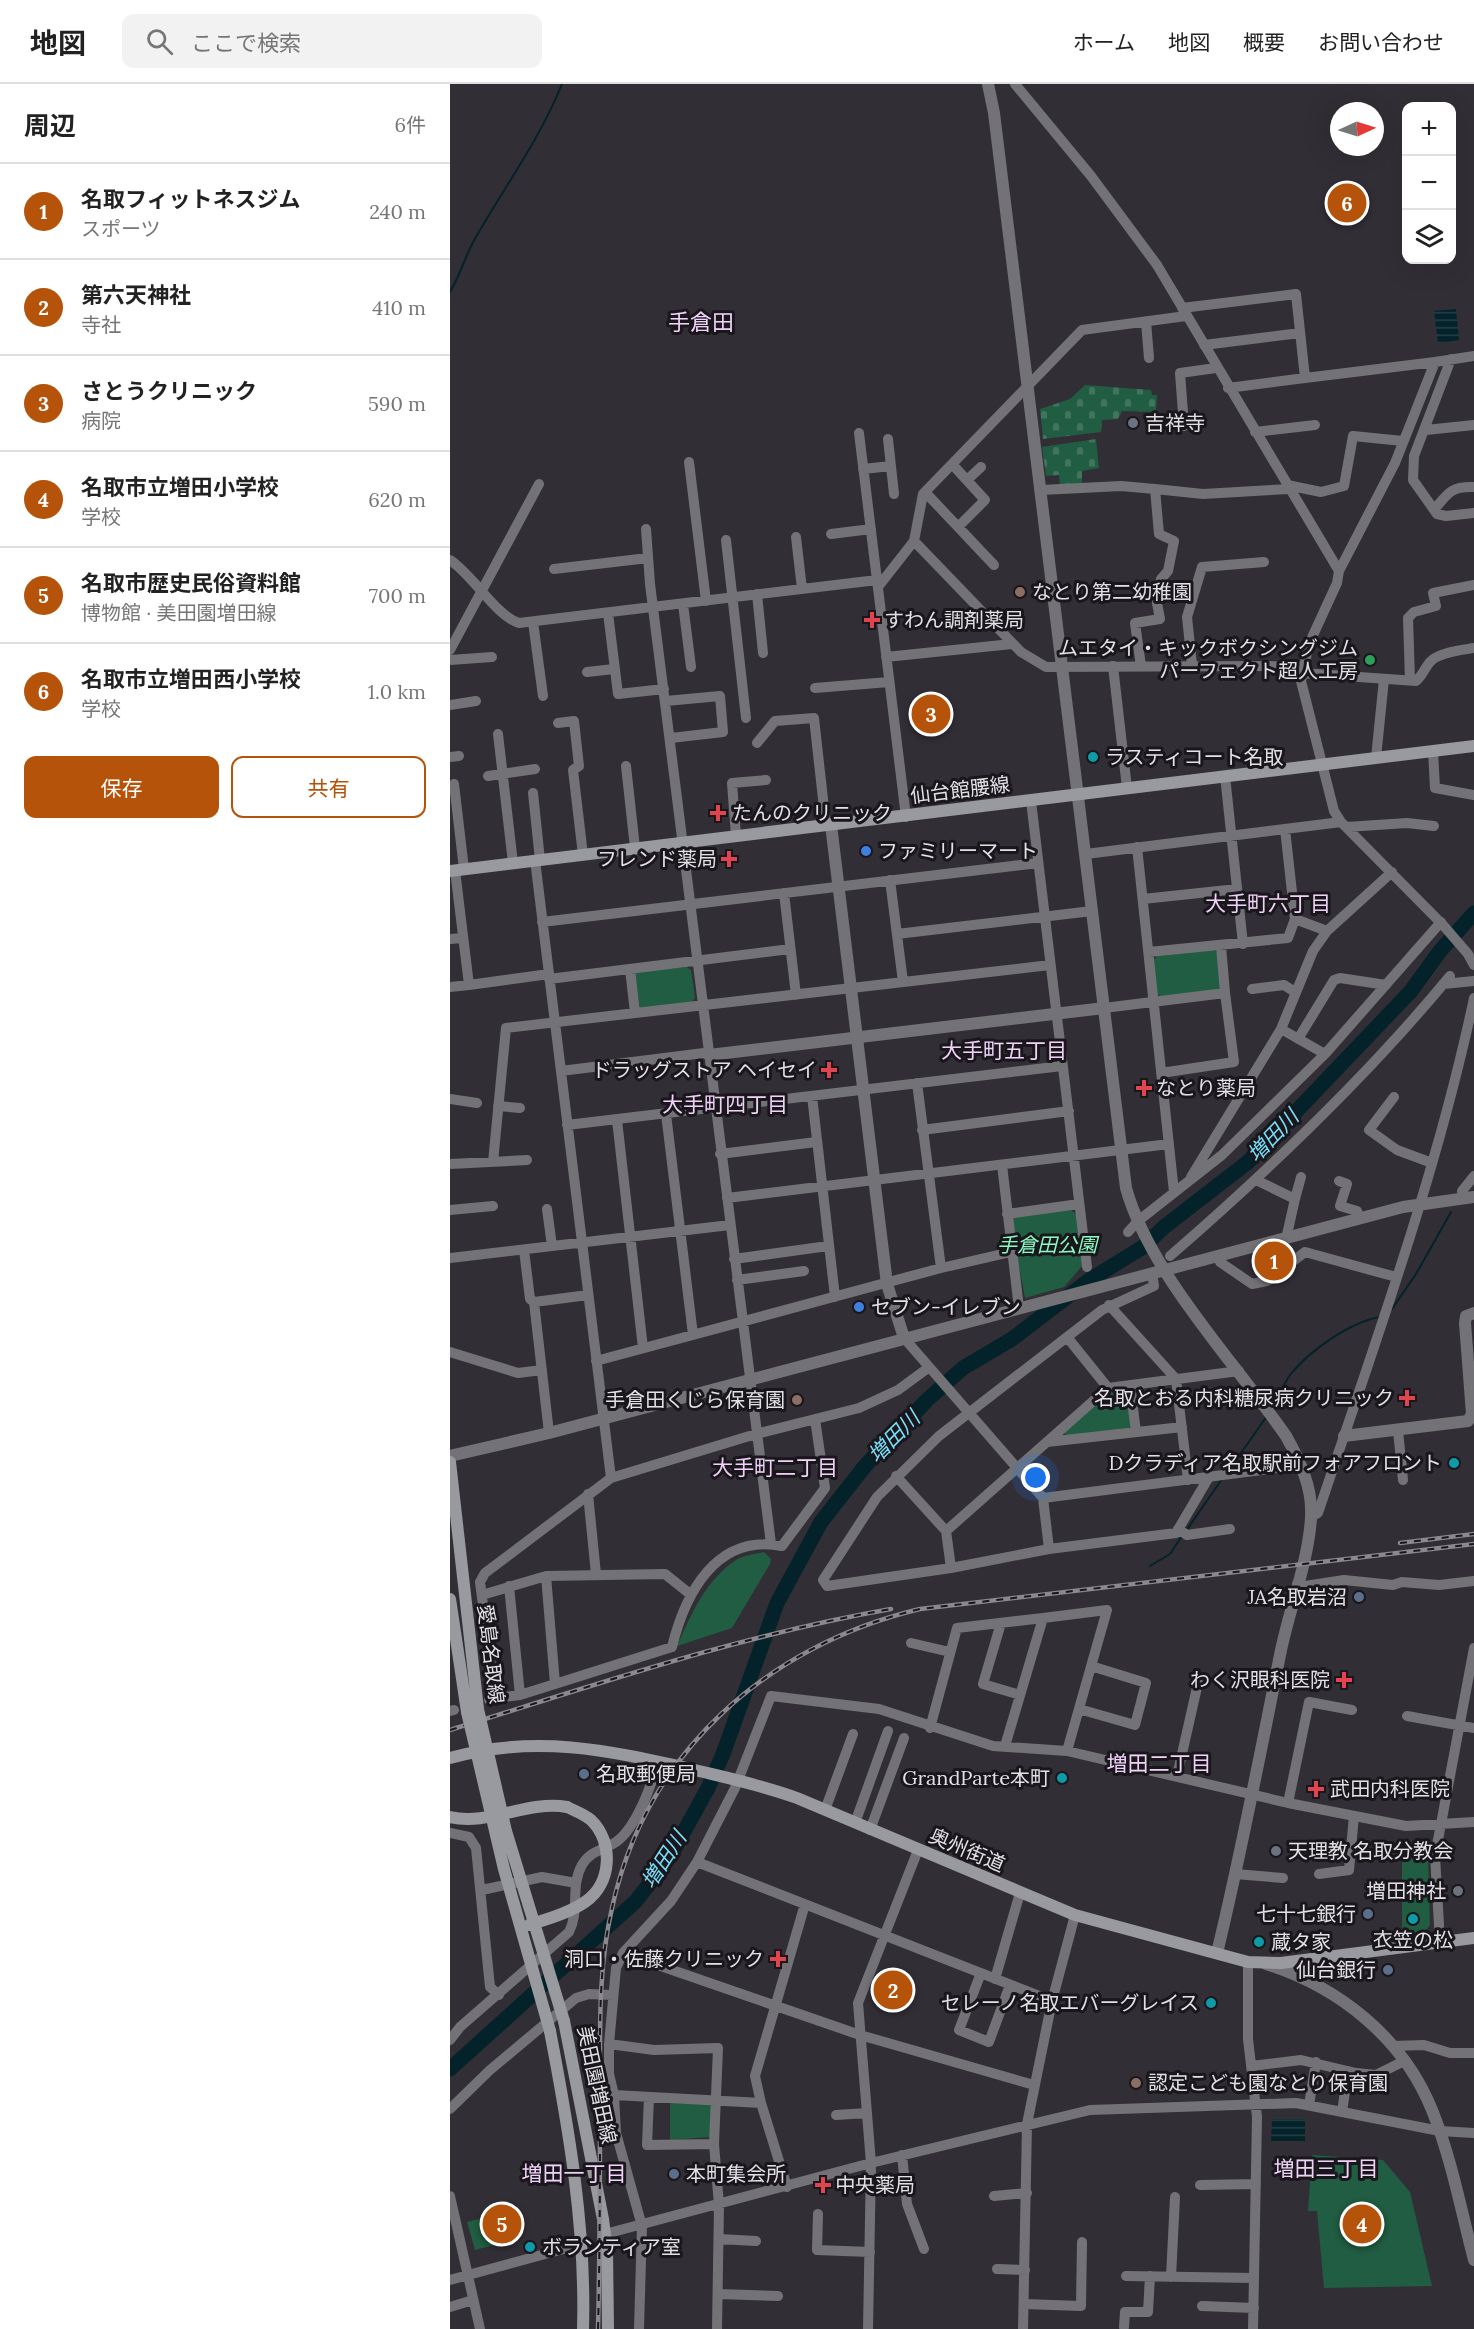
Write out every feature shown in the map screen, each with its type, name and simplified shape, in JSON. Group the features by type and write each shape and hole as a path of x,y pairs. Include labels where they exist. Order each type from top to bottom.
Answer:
{"main road":[{"name":"仙台館腰線","path":"456,870 906,817 1474,746"},
{"name":"愛島名取線","path":"450,1462 473,1710 484,1792 521,1928"},
{"name":"愛島名取線","path":"450,1599 473,1710 506,1831 536,1923"},
{"name":"奥州街道","path":"450,1758 500,1747 543,1745 604,1750 736,1779 767,1787 825,1810 1075,1915 1248,1962 1265,1964 1474,1938"},
{"path":"450,1817 474,1819 542,1806 567,1807 582,1813 600,1833 605,1845 606,1868 597,1891 584,1902 521,1928"},
{"name":"美田園増田線","path":"536,1923 564,2020 605,2234 608,2329"},
{"name":"美田園増田線","path":"521,1928 550,2031 576,2181 582,2244 583,2329"}],"street":[{"path":"988,84 994,113 1126,1188 1158,1267 1270,1412 1301,1465 1309,1491 1311,1517 1280,1653 1253,1795 1217,1953"},
{"path":"1015,84 1140,240 1339,571"},
{"path":"450,560 508,620 519,623 802,589 877,584 914,541 925,492 1082,330 1146,322 1184,312 1296,294 1305,378"},
{"path":"1146,322 1149,358"},
{"path":"1204,345 1300,333"},
{"path":"1228,388 1474,356"},
{"path":"1451,359 1426,430 1414,456 1413,480 1434,510 1446,516 1474,513"},
{"path":"1435,362 1395,463 1339,571 1302,670 1307,712 1324,765 1330,800 1344,825 1442,923 1467,952 1474,965"},
{"path":"1184,426 1180,373 1216,368"},
{"path":"1255,432 1315,425"},
{"path":"1426,430 1474,425"},
{"path":"859,433 906,817"},
{"path":"1041,490 1121,486 1203,494 1288,487 1321,492 1344,486 1353,436 1403,441"},
{"path":"888,439 894,494"},
{"path":"689,462 706,601"},
{"path":"952,464 986,500 958,527"},
{"path":"863,469 891,466"},
{"path":"967,480 981,467"},
{"path":"450,650 483,592 538,484"},
{"path":"1434,510 1448,493 1459,486 1474,487"},
{"path":"1141,666 1135,623 1160,619 1157,603 1161,579 1168,571 1174,541 1159,534 1155,489"},
{"path":"925,492 994,565"},
{"path":"646,529 653,608 671,738 720,1154 771,1544"},
{"path":"831,534 871,529"},
{"path":"796,537 802,589"},
{"path":"726,540 746,718"},
{"path":"914,541 1012,644 1047,667 1192,665 1302,670 1416,681 1423,676 1431,661 1457,651 1474,648"},
{"path":"554,568 648,558"},
{"path":"1192,665 1187,617 1202,567 1264,562"},
{"path":"1410,680 1408,618 1414,612 1436,606 1433,593 1474,585"},
{"path":"757,594 763,653"},
{"path":"683,604 691,667"},
{"path":"608,613 618,694 664,689"},
{"path":"533,622 543,696"},
{"path":"886,657 1012,644"},
{"path":"450,660 492,657"},
{"path":"1113,666 1127,788"},
{"path":"587,672 614,669"},
{"path":"1376,759 1384,679"},
{"path":"815,688 889,682"},
{"path":"666,701 720,696 723,732 671,738"},
{"path":"450,705 476,701"},
{"path":"757,743 775,721 814,718 839,886 887,1284 904,1338 1043,1498 1049,1549"},
{"path":"558,723 574,721 579,766 573,770 583,855"},
{"path":"498,735 513,863"},
{"path":"1433,751 1435,788 1474,795"},
{"path":"626,766 635,848"},
{"path":"488,776 535,769"},
{"path":"1225,776 1243,944"},
{"path":"736,836 732,783 766,780"},
{"path":"454,784 456,870 469,985"},
{"path":"533,793 542,922 611,1478"},
{"path":"1031,801 1087,1267"},
{"path":"1086,854 1285,829 1407,823 1434,826"},
{"path":"1149,952 1288,938 1295,919 1285,829"},
{"path":"1137,847 1174,1192"},
{"path":"542,922 1038,862"},
{"path":"1189,1180 1281,1029 1313,951 1328,931 1392,873"},
{"path":"891,880 903,982"},
{"path":"1143,899 1237,889"},
{"path":"784,893 796,995"},
{"path":"897,934 1092,911"},
{"path":"1295,919 1328,931"},
{"path":"1128,1233 1174,1192 1222,1155 1325,1054 1442,923"},
{"path":"450,939 463,938"},
{"path":"1161,1073 1234,1062 1221,946"},
{"path":"450,987 630,969 790,949"},
{"path":"493,1162 506,1028 1050,965"},
{"path":"630,969 634,1013"},
{"path":"1298,1039 1334,980 1340,978 1386,985"},
{"path":"1230,1529 1182,1531 1049,1549 951,1568 827,1586 823,1580 877,1497 939,1436 1109,1305 1154,1286 1158,1267 1256,1179 1367,1068 1446,980 1474,981"},
{"path":"1252,989 1284,986 1295,992"},
{"path":"561,1071 1226,993"},
{"path":"1311,1517 1318,1513 1432,1163 1470,1042 1474,998"},
{"path":"1281,1029 1325,1054"},
{"path":"567,1125 1062,1066"},
{"path":"917,1083 926,1174 940,1268"},
{"path":"812,1096 835,1297"},
{"path":"1394,1097 1369,1130 1397,1150 1432,1163"},
{"path":"450,1099 477,1103"},
{"path":"498,1106 520,1108"},
{"path":"922,1130 1069,1111"},
{"path":"666,1114 693,1335"},
{"path":"617,1120 643,1348"},
{"path":"720,1154 816,1142"},
{"path":"727,1198 1169,1144"},
{"path":"450,1164 527,1160"},
{"path":"1002,1165 1006,1214 1019,1308"},
{"path":"1468,1198 1462,1191 1474,1176"},
{"path":"1286,1239 1301,1177"},
{"path":"1256,1179 1295,1199"},
{"path":"1347,1184 1340,1206 1357,1211 1360,1219"},
{"path":"450,1456 549,1433 1044,1302 1158,1267 1182,1266 1419,1203 1468,1198"},
{"path":"1006,1214 1079,1204"},
{"path":"450,1210 493,1206"},
{"path":"547,1209 552,1246"},
{"path":"450,1258 730,1225"},
{"path":"1182,1266 1183,1245"},
{"path":"734,1259 828,1246"},
{"path":"524,1250 530,1299 534,1302 549,1433"},
{"path":"596,1361 940,1268 1011,1252"},
{"path":"1218,1256 1220,1262 1252,1284 1267,1281 1305,1252 1396,1277"},
{"path":"737,1280 804,1271"},
{"path":"534,1302 588,1295"},
{"path":"1109,1305 1176,1379 1188,1480"},
{"path":"1344,1436 1463,1423 1470,1418 1465,1323 1466,1316 1474,1313"},
{"path":"1067,1337 1108,1388"},
{"path":"450,1352 518,1373 542,1370"},
{"path":"815,1419 825,1488 782,1546 771,1544 730,1551 714,1565 690,1594 679,1617 672,1647 520,1695 492,1699 480,1582 485,1573 588,1494 611,1478 756,1434 815,1419 859,1408 898,1390 928,1368"},
{"path":"946,1531 1108,1388 1239,1371"},
{"path":"1130,1385 1136,1432"},
{"path":"1047,1442 1182,1426"},
{"path":"1398,1431 1403,1480"},
{"path":"1043,1498 1301,1465"},
{"path":"896,1476 946,1531 951,1568"},
{"path":"1182,1531 1214,1477"},
{"path":"588,1494 596,1574"},
{"path":"482,1594 546,1576 664,1574 690,1594"},
{"path":"546,1576 555,1684"},
{"path":"1297,1584 1305,1586 1344,1580 1393,1585 1402,1582 1438,1585 1474,1581"},
{"path":"509,1586 520,1695"},
{"path":"930,1728 957,1628 1107,1610 1067,1751"},
{"path":"1005,1746 1043,1618"},
{"path":"1001,1623 983,1684 1020,1695"},
{"path":"910,1642 950,1652"},
{"path":"1440,1942 1435,1856 1474,1648"},
{"path":"1079,1709 1135,1725 1146,1683 1091,1666"},
{"path":"1177,1776 1198,1683"},
{"path":"639,2329 642,2226 616,2133 614,2095 609,2074 612,1995 616,1968 624,1953 664,1910 697,1862 736,1779 771,1696 879,1709 930,1728 993,1746 1067,1751 1288,1803 1406,1826 1474,1822"},
{"path":"1288,1803 1309,1702 1352,1710"},
{"path":"1407,1716 1474,1728"},
{"path":"855,1823 888,1731"},
{"path":"825,1810 853,1734"},
{"path":"870,1830 904,1738"},
{"path":"450,2040 569,1932 575,1913 576,1883 588,1857 614,1843 627,1832 651,1785 656,1761"},
{"path":"1319,1874 1349,1870 1354,1816"},
{"path":"450,1833 464,1835 474,1842 482,1890 490,1988 499,1995"},
{"path":"868,2329 871,2163 858,2003 918,1850"},
{"path":"697,1862 1052,2001"},
{"path":"1235,1874 1282,1878"},
{"path":"482,1890 542,1877 576,1883"},
{"path":"995,1979 1020,1893"},
{"path":"787,2187 755,2076 805,1904"},
{"path":"1023,2329 1027,2124 1052,2001 1075,1915"},
{"path":"624,1953 655,1966 860,2035 1034,2085"},
{"path":"1302,1960 1310,1981"},
{"path":"1248,1962 1248,2039 1256,2104 1253,2329"},
{"path":"1265,1964 1310,1981 1357,2010 1393,2046 1404,2061 1426,2097 1440,2131 1471,2237 1474,2260"},
{"path":"981,1973 959,2030 988,2042 1010,1985"},
{"path":"450,2109 490,2070 576,1998 589,1994 612,1995"},
{"path":"609,2044 654,2050 718,2048 714,2144 719,2205 717,2329"},
{"path":"1393,2046 1424,2045 1450,2053 1474,2053"},
{"path":"1251,2066 1301,2060 1348,2071 1376,2074 1404,2061"},
{"path":"1309,2105 1316,2062"},
{"path":"1342,2112 1348,2071"},
{"path":"614,2095 761,2103"},
{"path":"649,2097 647,2145 714,2144"},
{"path":"605,2234 902,2155 1090,2110 1296,2103 1440,2131 1474,2133"},
{"path":"836,2115 867,2113"},
{"path":"902,2155 907,2204 924,2249"},
{"path":"1200,2185 1256,2184"},
{"path":"994,2196 1026,2193"},
{"path":"450,2196 480,2329"},
{"path":"1171,2277 1175,2197"},
{"path":"819,2214 817,2250 870,2252"},
{"path":"719,2239 756,2241"},
{"path":"1024,2304 1081,2306 1082,2242"},
{"path":"450,2280 582,2244"},
{"path":"997,2269 1025,2270"},
{"path":"1126,2276 1254,2278"},
{"path":"1124,2327 1125,2312 1148,2312 1150,2276"},
{"path":"718,2294 778,2296"},
{"path":"450,2307 473,2300"},
{"path":"1202,2306 1254,2308"}],"green space":[{"path":"1085,385 1151,390 1152,395 1157,395 1156,412 1122,411 1118,419 1102,420 1101,432 1043,439 1040,409 1070,399"},
{"path":"1096,439 1099,468 1082,471 1082,484 1060,486 1059,475 1046,476 1042,447"},
{"path":"1214,950 1218,953 1221,989 1161,997 1156,993 1153,961 1157,956"},
{"path":"687,967 691,970 695,998 691,1003 640,1009 633,976 636,972"},
{"name":"手倉田公園","path":"1071,1210 1077,1215 1082,1266 1064,1287 1025,1298 1011,1224 1015,1216"},
{"path":"1125,1390 1128,1393 1131,1425 1128,1430 1067,1437 1064,1433 1109,1392"},
{"path":"764,1552 771,1559 770,1564 732,1628 677,1646 701,1598 725,1568 739,1558"},
{"path":"1428,1853 1430,1925 1423,1934 1402,1936 1402,1856"},
{"path":"670,2103 711,2104 711,2137 670,2140"},
{"path":"1312,2155 1383,2160 1410,2192 1432,2286 1324,2288 1317,2211 1308,2211"},
{"path":"506,2212 513,2240 475,2250 467,2222"}],"water":[{"path":"1456,309 1459,340 1438,343 1434,311"},
{"path":"1272,2119 1305,2119 1305,2141 1271,2141"}],"waterway":[{"path":"450,292 472,244 533,143 562,84"},
{"name":"増田川","path":"450,2069 636,1901 670,1857 708,1788 723,1754 777,1603 821,1522 865,1466 926,1401 963,1368 1012,1339 1088,1281 1143,1247 1164,1227 1248,1162 1411,991 1440,951 1474,913"},
{"path":"1392,1309 1416,1274 1451,1212"},
{"path":"1272,1409 1290,1375 1319,1347 1343,1331 1380,1317"},
{"path":"1229,1470 1267,1416"},
{"path":"1186,1531 1222,1479"},
{"path":"1150,1566 1170,1554 1182,1536"}],"railway":[{"path":"1400,1543 1474,1534"},
{"path":"598,2329 601,2000 607,1931 629,1852 653,1801 684,1754 722,1714 765,1678 813,1649 865,1626 920,1609 1474,1544"},
{"path":"450,1730 669,1662 779,1633 891,1609"}],"place":[{"name":"名取市立増田西小学校","path":"1347,203"},
{"name":"吉祥寺","path":"1133,423"},
{"name":"なとり第二幼稚園","path":"1020,592"},
{"name":"すわん調剤薬局","path":"872,620"},
{"name":"ムエタイ・キックボクシングジム パーフェクト超人工房","path":"1370,660"},
{"name":"さとうクリニック","path":"931,714"},
{"name":"ラスティコート名取","path":"1093,757"},
{"name":"たんのクリニック","path":"718,813"},
{"name":"ファミリーマート","path":"866,851"},
{"name":"フレンド薬局","path":"729,859"},
{"name":"ドラッグストア ヘイセイ","path":"829,1070"},
{"name":"なとり薬局","path":"1144,1088"},
{"name":"名取フィットネスジム","path":"1274,1261"},
{"name":"セブン-イレブン","path":"859,1307"},
{"name":"名取とおる内科糖尿病クリニック","path":"1407,1398"},
{"name":"手倉田くじら保育園","path":"797,1400"},
{"name":"Dクラディア名取駅前フォアフロント","path":"1454,1463"},
{"name":"JA名取岩沼","path":"1359,1597"},
{"name":"わく沢眼科医院","path":"1344,1680"},
{"name":"名取郵便局","path":"584,1774"},
{"name":"GrandParte本町","path":"1062,1778"},
{"name":"武田内科医院","path":"1316,1789"},
{"name":"天理教 名取分教会","path":"1276,1851"},
{"name":"増田神社","path":"1458,1891"},
{"name":"七十七銀行","path":"1368,1914"},
{"name":"衣笠の松","path":"1413,1919"},
{"name":"蔵タ家","path":"1259,1942"},
{"name":"洞口・佐藤クリニック","path":"778,1959"},
{"name":"仙台銀行","path":"1388,1970"},
{"name":"第六天神社","path":"893,1990"},
{"name":"セレーノ名取エバーグレイス","path":"1211,2003"},
{"name":"認定こども園なとり保育園","path":"1136,2083"},
{"name":"本町集会所","path":"674,2174"},
{"name":"中央薬局","path":"823,2185"},
{"name":"名取市歴史民俗資料館","path":"502,2224"},
{"name":"名取市立増田小学校","path":"1362,2224"},
{"name":"ボランティア室","path":"530,2247"}],"district":[{"name":"手倉田","path":"701,322"},
{"name":"大手町六丁目","path":"1268,904"},
{"name":"大手町五丁目","path":"1004,1051"},
{"name":"大手町四丁目","path":"725,1105"},
{"name":"大手町二丁目","path":"775,1468"},
{"name":"増田二丁目","path":"1159,1764"},
{"name":"増田三丁目","path":"1326,2169"},
{"name":"増田一丁目","path":"574,2174"}]}
